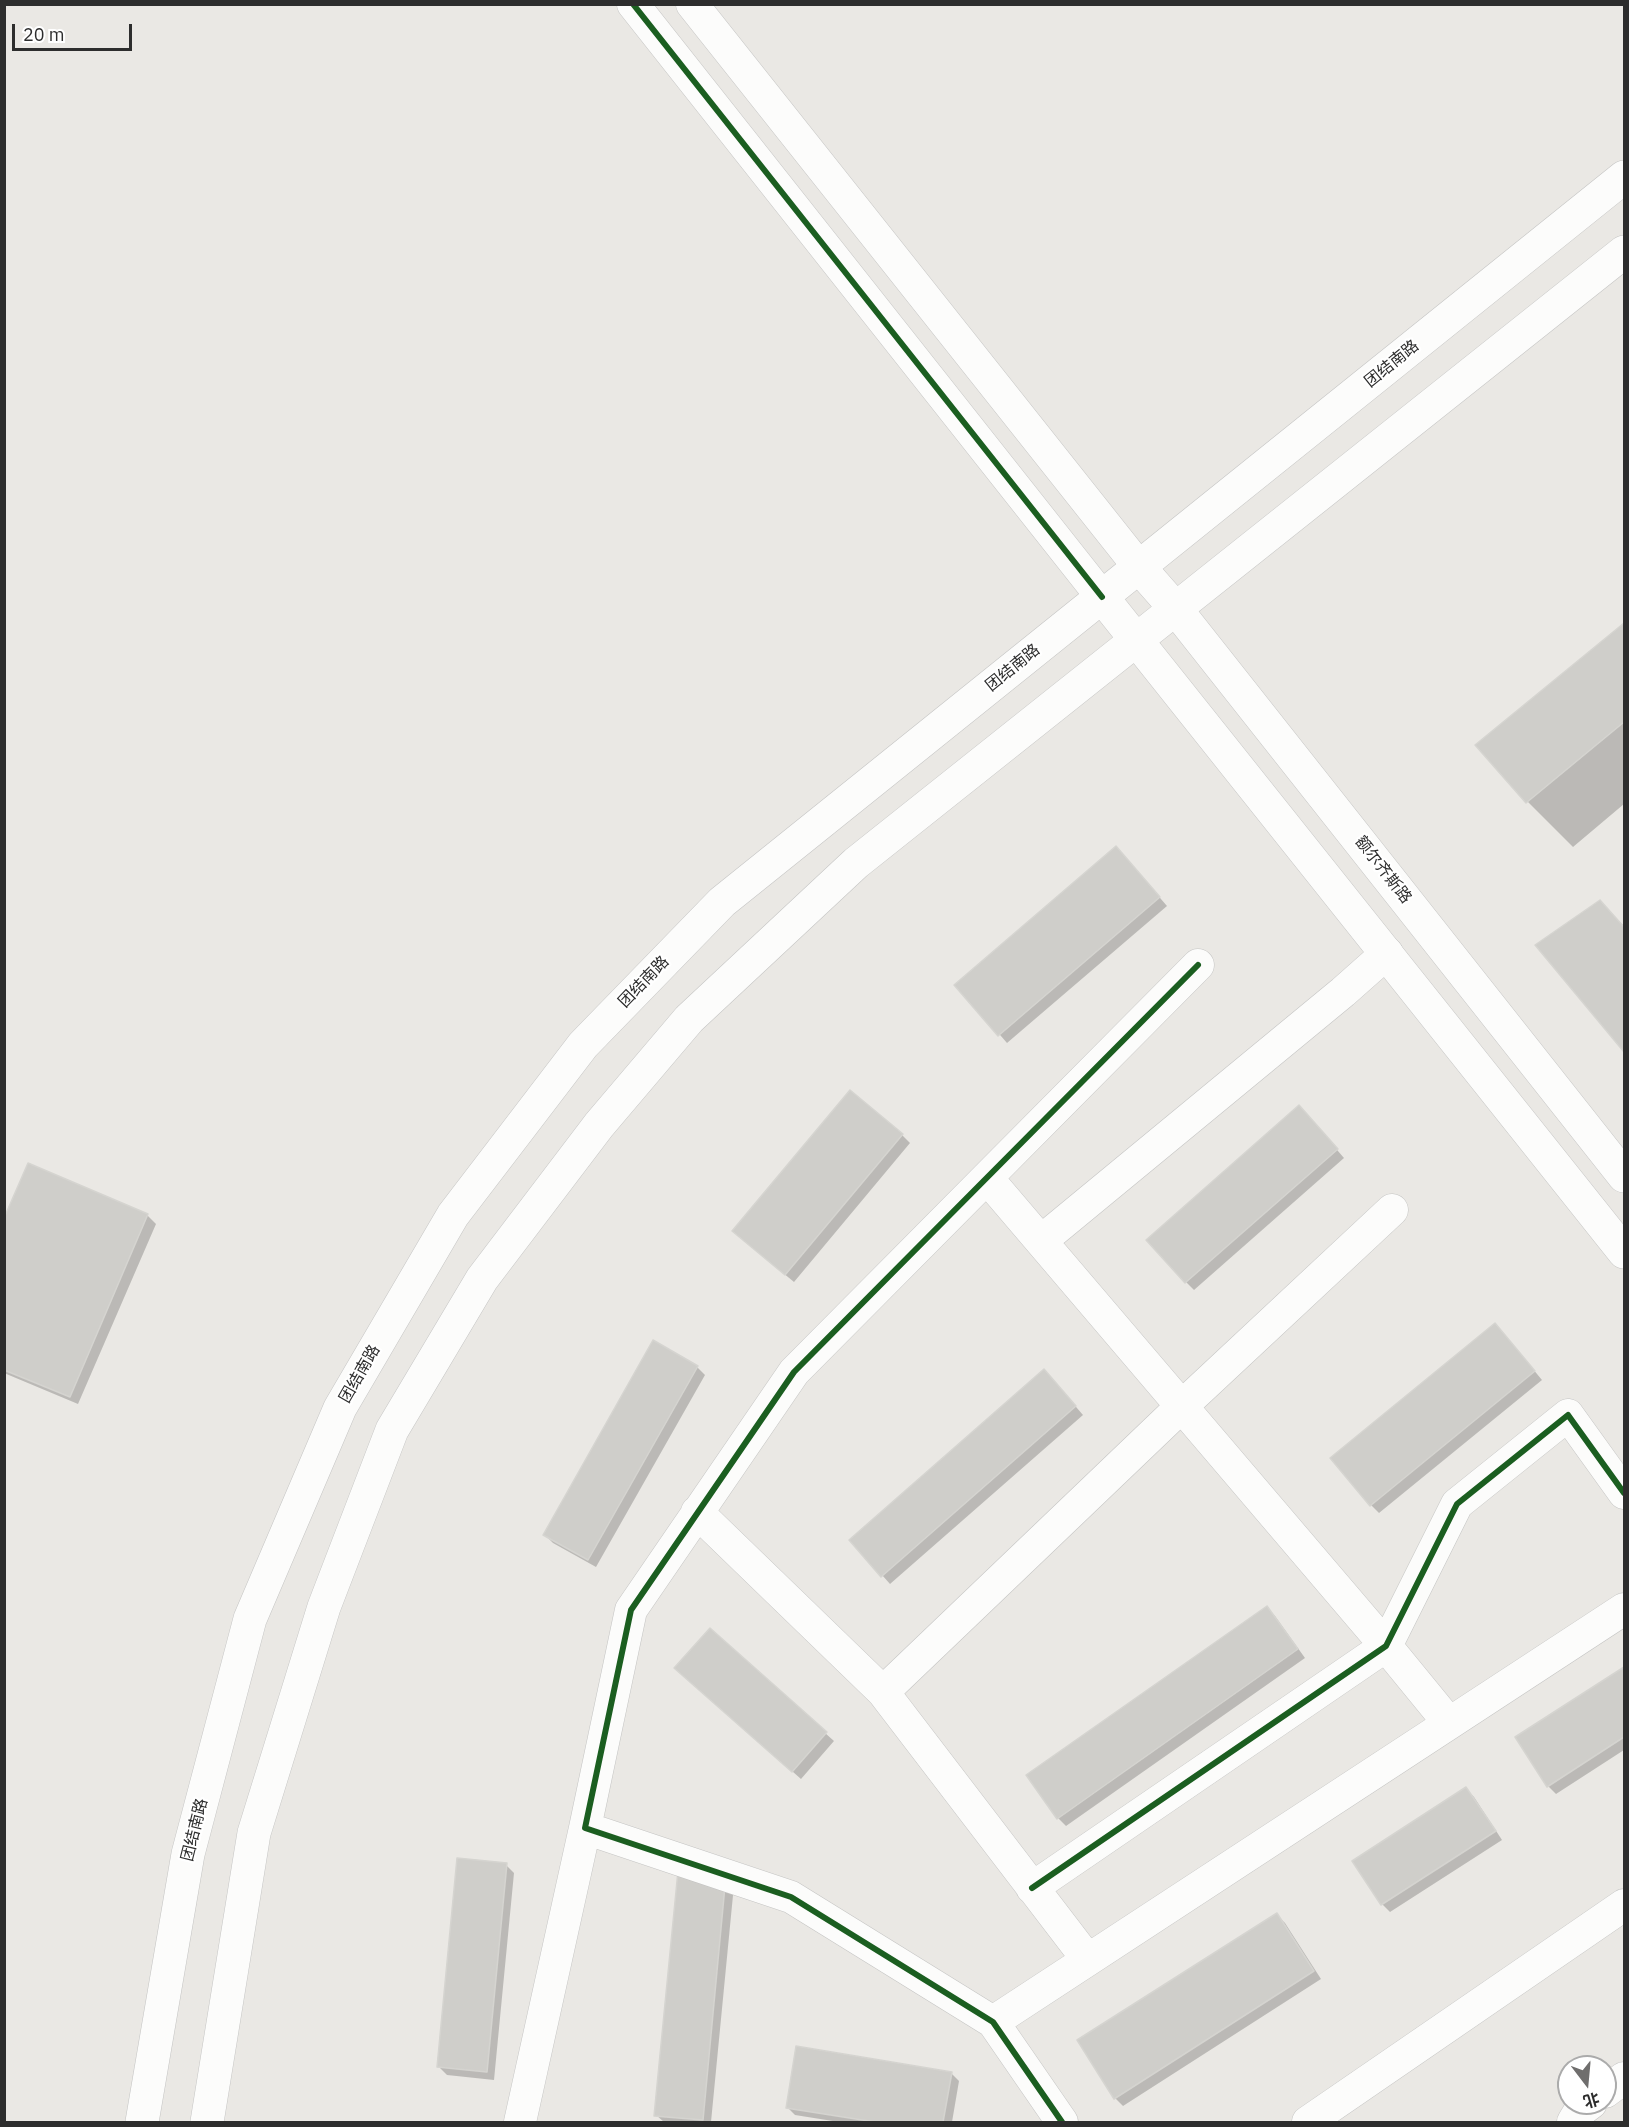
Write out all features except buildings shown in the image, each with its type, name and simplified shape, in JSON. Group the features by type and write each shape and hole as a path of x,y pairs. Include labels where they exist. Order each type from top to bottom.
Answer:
{"main road":[{"name":"团结南路","path":"142,2122 188,1854 250,1619 340,1408 453,1215 583,1045 722,902 1624,177"},
{"path":"207,2122 254,1833 324,1607 392,1430 482,1279 599,1125 689,1019 856,863 1624,252"},
{"name":"额尔齐斯路","path":"1139,567 1175,608 1624,1176"},
{"path":"1101,597 1624,1252"}],"street":[{"path":"633,4 1101,597"},
{"path":"692,4 1139,567"},
{"path":"1041,1241 1334,1000 1387,953"},
{"path":"520,2122 631,1610 794,1372 1198,965"},
{"path":"987,1178 1386,1646 1449,1724"},
{"path":"883,1692 1181,1407 1392,1210"},
{"path":"1032,1888 1386,1646 1457,1504 1568,1415 1624,1493"},
{"path":"698,1512 883,1692 1088,1960"},
{"path":"993,2022 1624,1609"},
{"path":"585,1828 791,1897 993,2022 1062,2122"},
{"path":"1308,2122 1624,1905"}],"cycle path":[{"path":"633,4 1102,597"},
{"path":"1062,2122 993,2022 791,1897 585,1828 631,1610 794,1372 1198,965"},
{"path":"1032,1888 1386,1646 1457,1504 1568,1415 1624,1493"}]}
